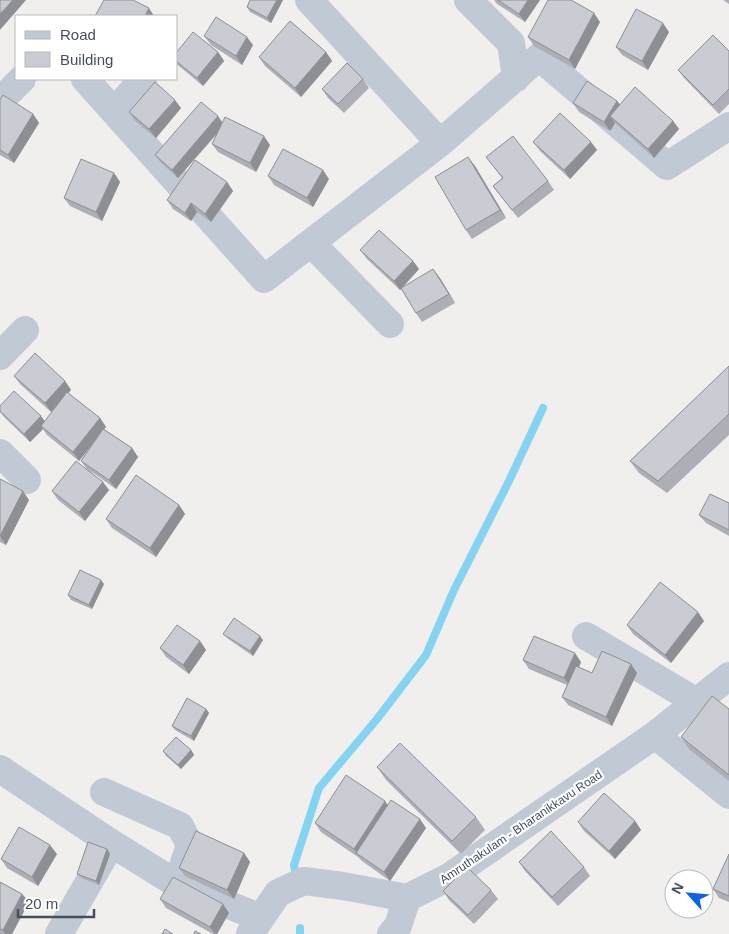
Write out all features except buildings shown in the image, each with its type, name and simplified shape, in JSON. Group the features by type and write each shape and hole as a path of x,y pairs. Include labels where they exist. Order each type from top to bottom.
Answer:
{"street":[{"path":"309,0 440,143"},
{"path":"468,0 511,42 516,78"},
{"path":"86,80 264,279 440,143 540,57 667,166 729,126"},
{"path":"0,100 21,80"},
{"path":"114,111 142,80"},
{"path":"164,167 184,146"},
{"path":"311,243 390,324"},
{"path":"0,356 25,330"},
{"path":"0,453 27,480"},
{"path":"586,636 697,702"},
{"name":"Amruthakulam - Bharanikkavu Road","path":"407,898 449,877 655,735 697,702 726,685"},
{"path":"655,735 729,795"},
{"path":"0,770 177,884 256,926 278,893 304,881 407,898 398,926 391,934"},
{"path":"104,792 180,826 190,845 177,884"},
{"path":"59,934 111,843"}],"waterway":[{"path":"295,870 294,865 319,788 377,719 426,655 454,590 509,481 543,408"},
{"path":"300,928 300,934"}]}
